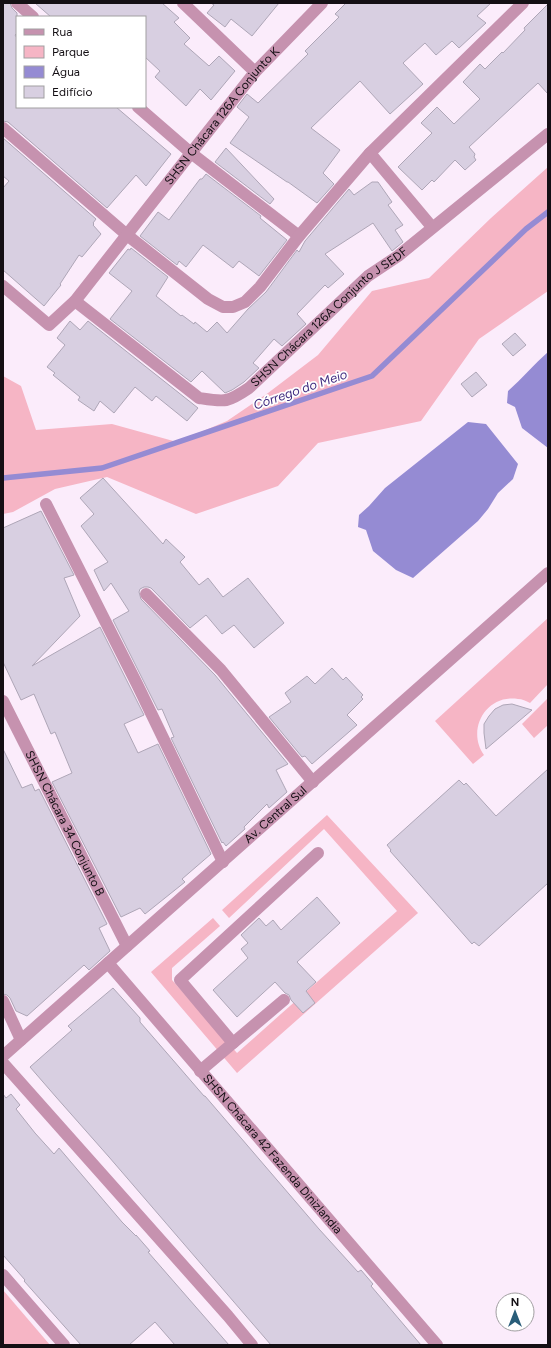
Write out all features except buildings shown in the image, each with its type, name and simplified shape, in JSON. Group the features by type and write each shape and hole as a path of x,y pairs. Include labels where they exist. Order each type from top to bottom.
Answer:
{"street":[{"path":"17,3 32,16"},
{"path":"183,3 255,72"},
{"path":"3,128 127,235 208,299 223,307 233,307 245,302 260,287 299,236 370,153 523,3"},
{"name":"SHSN Chácara 126A Conjunto K","path":"3,286 49,325 75,301 255,72 320,4"},
{"path":"139,108 191,153 299,236"},
{"name":"SHSN Chácara 126A Conjunto J SEDF","path":"75,301 199,398 222,401 233,398 249,388 368,276 398,256 548,134"},
{"path":"370,153 432,227"},
{"path":"46,504 137,684 223,862"},
{"name":"Av. Central Sul","path":"3,1056 548,573"},
{"path":"146,594 221,670 312,782"},
{"name":"SHSN Chácara 34 Conjunto B","path":"3,701 127,946"},
{"path":"233,1043 180,980 318,853"},
{"name":"SHSN Chácara 42 Fazenda Dinizlandia","path":"108,963 437,1345"},
{"path":"200,1071 284,1000"},
{"path":"3,1001 21,1040"},
{"path":"3,1063 228,1316 252,1345"},
{"path":"3,1275 64,1345"}],"green space":[{"path":"548,167 548,291 479,339 421,421 318,443 278,486 196,514 107,477 55,489 13,512 3,514 3,376 21,386 36,430 112,424 177,442 227,421 268,393 318,355 372,291 429,278 491,218"},
{"path":"548,618 548,684 530,703 521,699 507,699 497,702 488,708 478,725 477,735 479,745 484,755 473,764 435,721"},
{"path":"548,698 548,725 534,738 522,724"},
{"path":"327,815 418,913 237,1073 151,972 213,918 220,926 172,968 172,980 237,1053 397,911 324,829 229,918 222,910"},
{"path":"3,1290 50,1345 3,1345"}],"water":[{"path":"548,352 548,448 522,428 515,407 507,403 508,391"},
{"path":"468,422 486,424 518,464 513,479 498,493 478,521 413,578 396,570 373,551 366,530 358,527 359,515 385,488"}],"waterway":[{"name":"Córrego do Meio","path":"3,478 102,468 372,376 526,229 548,212"}]}
